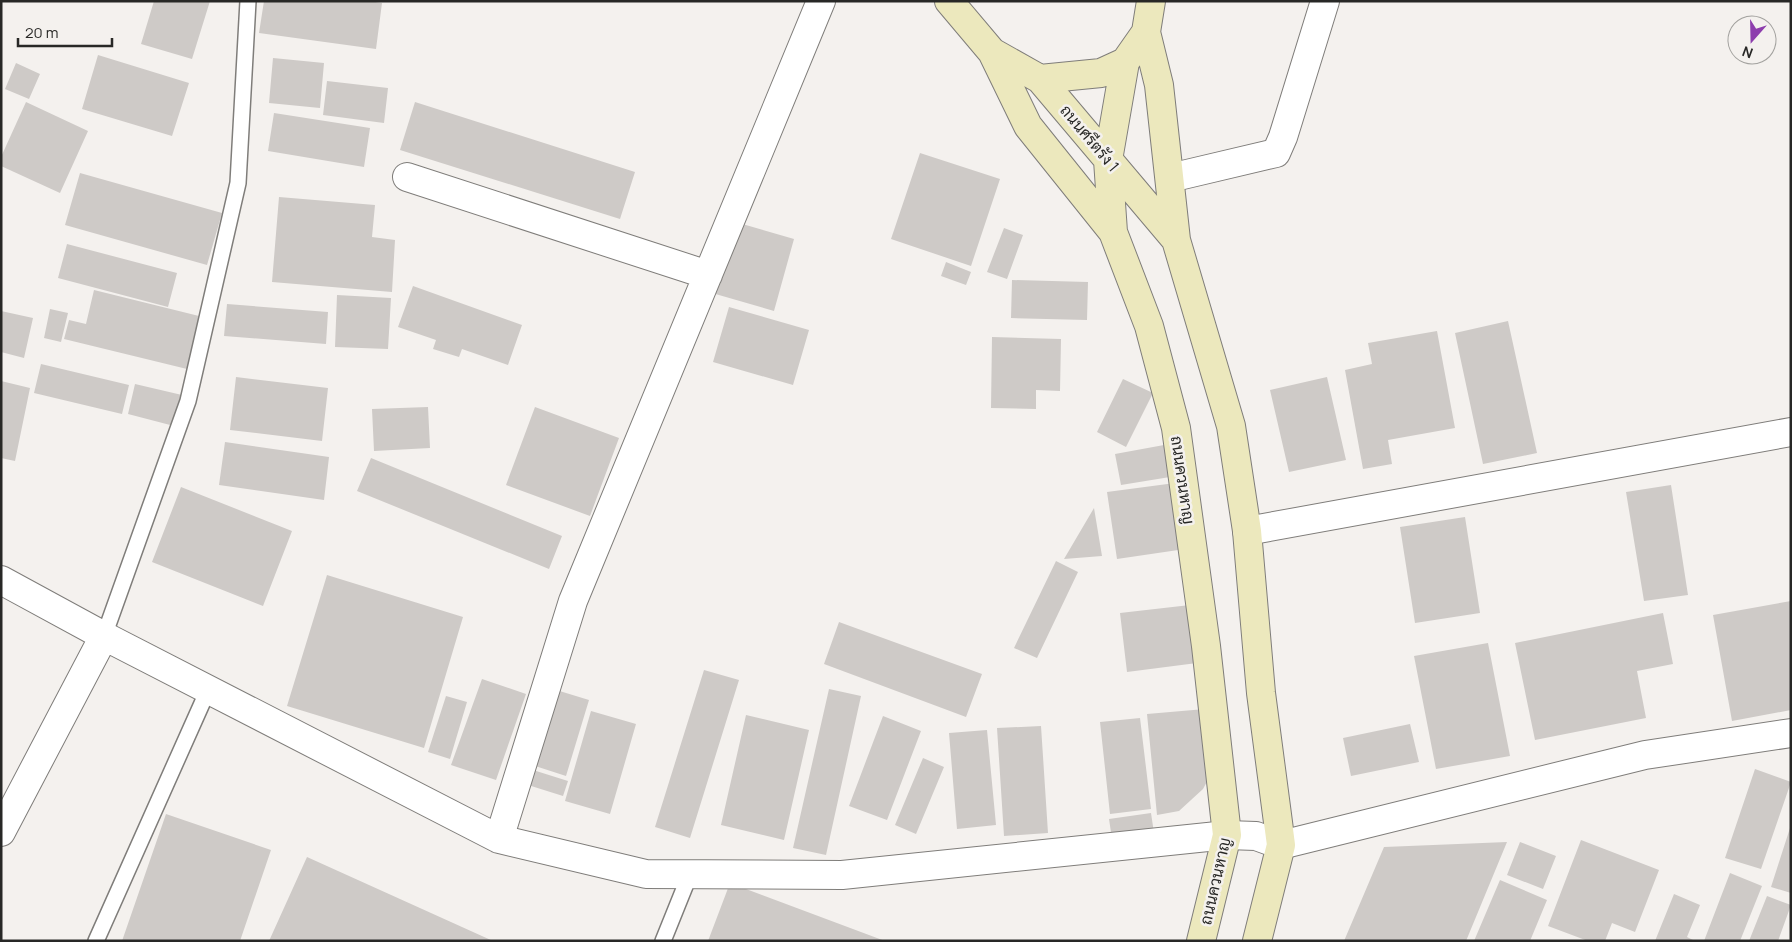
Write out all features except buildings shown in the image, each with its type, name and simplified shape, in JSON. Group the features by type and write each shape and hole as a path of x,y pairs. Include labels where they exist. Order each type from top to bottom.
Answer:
{"main road":[{"name":"ถนนศรีตรัง 1","path":"949,1 992,52 1028,126 1113,232"},
{"name":"ถนนควนหาญ","path":"1151,1 1146,32 1159,85 1176,240 1231,426 1247,531 1261,693 1281,845 1257,941"},
{"name":"ถนนควนหาญ","path":"1146,32 1125,62 1108,160 1113,232 1149,326 1176,428 1206,646 1227,835 1201,941"},
{"name":"ถนนศรีตรัง 1","path":"992,52 1040,79 1176,240"},
{"path":"1040,79 1101,73 1125,62"}],"street":[{"path":"499,839 573,601 821,1"},
{"path":"1170,178 1276,153 1283,137 1325,1"},
{"path":"407,177 708,275"},
{"path":"1247,531 1791,432"},
{"path":"1,580 104,636 499,839 646,874 842,875 1227,835 1256,836 1281,845 1645,755 1791,733"},
{"path":"1,832 104,636"}],"lane":[{"path":"104,636 188,401 238,183 248,1"},
{"path":"96,941 208,690"},
{"path":"663,941 690,874"}]}
